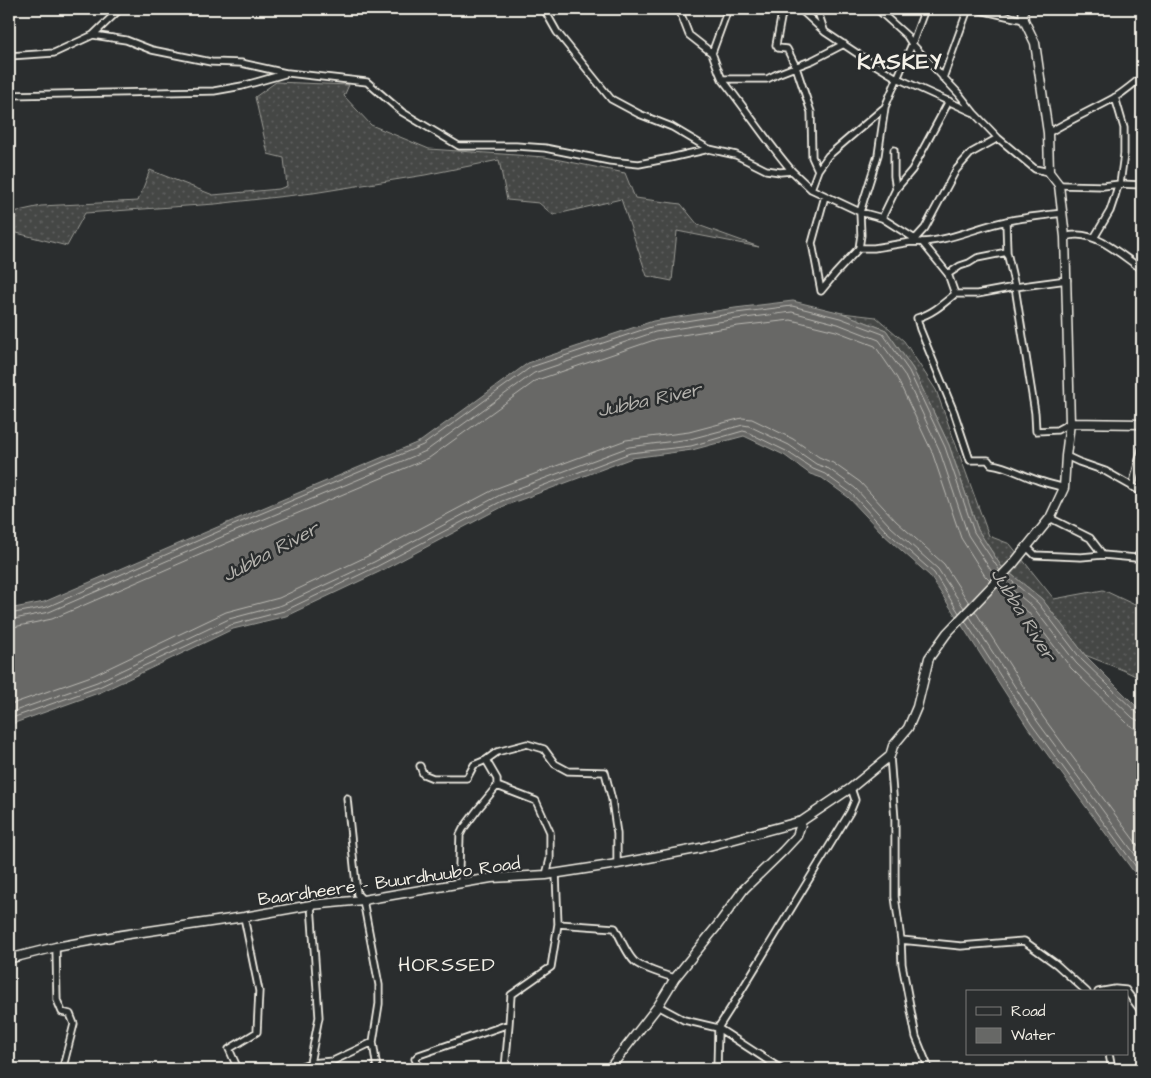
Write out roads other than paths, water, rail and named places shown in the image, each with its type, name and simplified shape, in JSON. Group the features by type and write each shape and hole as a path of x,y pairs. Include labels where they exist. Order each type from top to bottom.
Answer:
{"main road":[{"path":"608,1069 658,1006 675,978 744,889 797,836 802,821 851,788 890,756 894,746 908,728 917,707 929,658 947,633 1027,547 1050,518 1064,488 1070,424 1065,237 1059,185 1049,172 1048,133 1034,43 1024,20 1023,9"},
{"path":"1070,424 1142,424"},
{"name":"Baardheere - Buurdhuubo Road","path":"9,958 122,935 311,905 362,900 491,878 546,875 617,864 701,848 802,821"}],"street":[{"path":"9,56 54,52 93,35 120,9"},
{"path":"544,9 557,32 611,99 640,114 672,127 709,149 736,155 766,170 792,171"},
{"path":"679,9 689,35 712,53 722,78 775,151 792,171 811,189 860,212 882,218 913,241"},
{"path":"712,53 728,9"},
{"path":"785,9 781,18 776,45 778,48 787,49 796,67 811,112 812,157 818,170"},
{"path":"800,9 825,32 866,60 897,78 974,113"},
{"path":"817,9 825,32"},
{"path":"877,9 907,36 912,44 998,138 1035,169 1049,172"},
{"path":"825,196 812,243 821,291 859,248 861,235 860,212 878,155 885,107 925,9"},
{"path":"943,78 968,9"},
{"path":"976,9 1024,20"},
{"path":"93,35 126,40 152,50 211,62 240,63 288,73 366,82 402,112 459,146 545,148 610,161 639,164 709,149"},
{"path":"722,78 767,79 829,53 844,44"},
{"path":"9,95 214,91 242,86 288,73"},
{"path":"1048,133 1115,97 1142,78"},
{"path":"1094,238 1110,211 1116,196 1116,189 1120,184 1124,154 1124,128 1115,97"},
{"path":"882,218 896,190 912,170 949,101"},
{"path":"811,189 818,170 828,156 885,107"},
{"path":"913,241 925,228 956,170 971,153 998,138"},
{"path":"894,150 896,190"},
{"path":"1059,185 1142,185"},
{"path":"859,248 874,248 913,241 922,242 1006,221 1061,213"},
{"path":"1006,221 1006,252 1015,287 1036,430 1057,430 1070,424"},
{"path":"1065,237 1076,234 1094,238 1115,249 1142,269"},
{"path":"922,242 948,274 955,294"},
{"path":"948,274 977,258 1006,252"},
{"path":"1064,488 1035,480 1015,470 991,464 988,460 970,460 954,412 917,318 926,316 955,294 977,294 1066,280"},
{"path":"1132,487 1142,448"},
{"path":"1066,456 1105,471 1142,492"},
{"path":"1050,518 1090,538 1103,554"},
{"path":"1027,547 1035,555 1081,556 1103,554 1136,558 1142,550"},
{"path":"420,766 423,774 433,778 466,778 474,765 486,760 497,752 527,744 544,749 555,764 568,771 604,772 612,800 617,834 617,864"},
{"path":"890,756 895,820 896,897 902,964 916,1037 929,1069"},
{"path":"462,883 459,866 460,835 497,786 497,779 486,760"},
{"path":"497,786 536,801 550,832 550,859 546,875"},
{"path":"717,1069 718,1028 850,812 855,800 851,788"},
{"path":"347,798 357,894 362,900 379,985 379,1004 373,1042 378,1069"},
{"path":"505,1069 511,995 551,967 558,924 556,873"},
{"path":"310,1063 319,1017 311,905"},
{"path":"238,1069 229,1049 257,1032 259,991 244,917"},
{"path":"558,924 615,928 624,947 635,962 675,978"},
{"path":"901,940 961,946 1024,941 1056,964 1085,990"},
{"path":"56,947 57,1000 62,1012 70,1014 74,1024 64,1063 65,1069"},
{"path":"1109,990 1126,990"},
{"path":"1128,993 1142,1012"},
{"path":"658,1006 684,1020 718,1028 782,1069"},
{"path":"420,1069 415,1058 419,1055 509,1024"},
{"path":"294,1069 310,1063 333,1061 373,1042"},
{"path":"1109,1056 1112,1069"}],"water":[{"name":"Jubba River","path":"793,301 842,313 886,330 913,369 949,445 978,530 1001,566 1042,599 1085,655 1142,712 1142,883 1028,728 930,576 883,534 848,497 822,478 810,474 784,455 744,436 692,450 632,458 504,506 379,572 286,616 233,629 101,692 9,725 9,609 44,602 421,441 528,363 653,321"}],"district":[{"name":"KASKEY","path":"900,61"},
{"name":"HORSSED","path":"447,964"}]}
